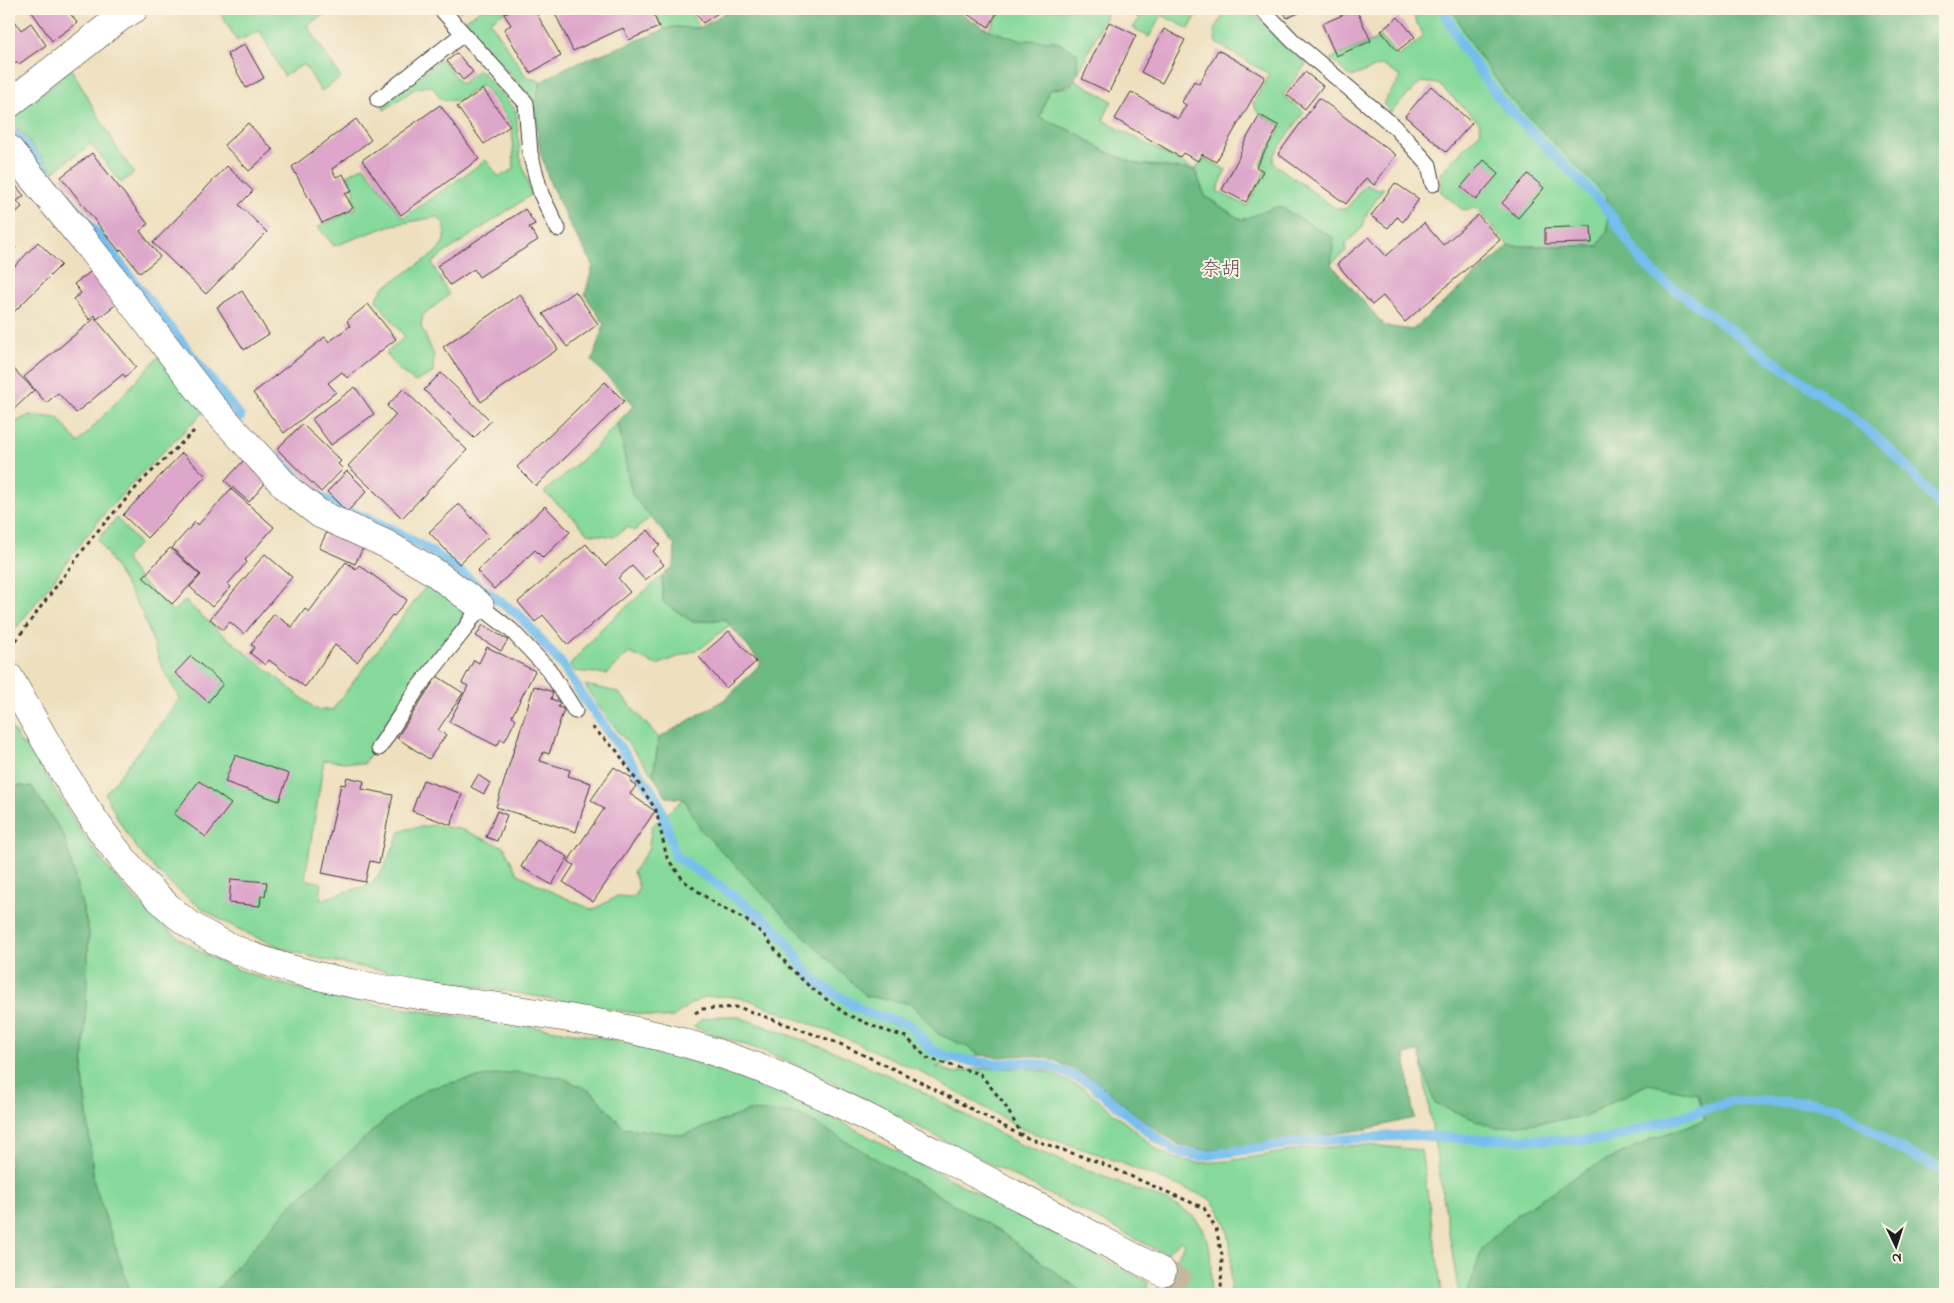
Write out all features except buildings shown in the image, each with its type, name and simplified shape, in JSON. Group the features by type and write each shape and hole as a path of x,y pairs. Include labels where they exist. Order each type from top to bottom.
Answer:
{"street":[{"path":"9,104 119,18 134,9"},
{"path":"9,149 89,247 216,410 290,491 320,514 386,544 434,572 480,606"},
{"path":"9,677 81,799 118,852 146,885 178,916 211,938 252,956 295,970 347,982 604,1024 663,1037 756,1066 833,1100 1162,1272"}],"lane":[{"path":"441,9 526,103 530,153 541,194 558,229"},
{"path":"1262,9 1293,41 1396,128 1429,165 1433,184"},
{"path":"378,100 463,34"},
{"path":"379,748 418,688 465,629 480,606 511,630 548,670 575,711"}],"path":[{"path":"9,650 101,528 142,481 216,410"},
{"path":"575,711 617,752 656,810 667,858 684,881 717,905 746,920 763,934 789,967 810,987 846,1014 880,1029 906,1037 927,1058 980,1074 1003,1102 1022,1136"},
{"path":"663,1037 682,1020 702,1009 738,1007 838,1043 913,1078 1022,1136 1098,1162 1204,1208 1216,1229 1222,1255 1221,1294"}],"green space":[{"path":"218,9 333,9 307,25 341,78 321,91 304,64 284,76 260,31 237,41"},
{"path":"482,9 509,9 490,21 526,76 541,82 536,102 478,40 464,21"},
{"path":"654,9 687,9 700,28 673,27 664,30"},
{"path":"731,9 952,9 989,30 1019,40 1055,41 1077,53 1077,70 1071,83 1049,90 1040,117 1078,134 1104,151 1137,164 1195,170 1205,196 1241,220 1279,206 1334,238 1331,264 1385,326 1412,330 1509,246 1598,246 1608,229 1607,197 1509,97 1472,46 1452,9 1945,9 1945,1294 1467,1294 1483,1247 1519,1213 1583,1172 1651,1139 1705,1120 1698,1094 1648,1084 1583,1117 1496,1128 1435,1104 1419,1052 1405,1055 1414,1118 1367,1129 1228,1148 1201,1150 1179,1145 1147,1123 1093,1079 1052,1059 1026,1055 999,1057 980,1055 966,1046 938,1034 912,1004 866,996 790,922 701,830 684,799 666,797 653,775 659,738 727,698 761,663 725,619 693,622 663,602 662,576 674,566 675,546 632,495 618,422 634,405 592,361 604,324 585,295 593,265 570,225 550,183 540,151 534,108 541,82 567,67 672,27 700,28"},
{"path":"1001,9 1100,9 1107,13 1078,74 1077,53 1055,41 1019,40 989,30"},
{"path":"1146,9 1200,9 1189,29 1162,15 1149,37 1133,28"},
{"path":"1227,9 1249,9 1307,63 1283,95 1304,112 1274,155 1273,163 1335,208 1346,209 1366,184 1374,189 1384,188 1367,213 1362,228 1345,244 1346,251 1331,264 1241,220 1205,196 1195,170 1204,158 1226,170 1217,191 1247,206 1266,169 1260,164 1281,126 1258,113 1253,104 1269,74 1216,43 1214,31"},
{"path":"1411,9 1452,9 1472,46 1509,97 1608,197 1608,229 1598,246 1509,246 1476,208 1463,210 1441,192 1440,173 1481,131 1479,122 1438,84 1421,82 1390,113 1383,103 1401,77 1382,65 1351,77 1330,59 1381,37 1398,56 1423,37"},
{"path":"441,59 461,84 479,69 516,110 520,156 531,195 432,263 449,295 423,315 421,326 434,355 433,373 415,382 399,370 386,353 405,337 376,300 383,288 434,254 444,241 445,225 437,217 392,225 334,246 318,227 356,208 353,196 355,192 347,175 364,166 403,218 486,160 499,177 514,169 512,125 483,85 457,101 441,99 432,86 416,88 384,110 382,102"},
{"path":"71,69 117,148 134,173 121,183 91,144 53,172 20,130 9,125 10,118"},
{"path":"1076,80 1112,101 1103,120 1195,170 1137,164 1104,151 1078,134 1040,117 1049,90 1068,87"},
{"path":"162,353 205,411 147,468 105,513 13,632 9,625 9,425 30,415 58,418 78,443"},
{"path":"618,422 632,494 651,517 634,531 627,527 614,537 587,533 575,519 544,492 594,449"},
{"path":"117,518 139,544 125,558 138,578 173,611 185,601 225,636 316,709 332,710 431,580 464,605 460,624 415,684 364,764 324,760 305,879 322,883 320,900 372,884 384,868 401,830 434,825 460,829 504,847 517,873 548,890 593,910 617,896 634,897 639,887 633,872 648,850 652,826 684,799 701,830 866,996 912,1003 938,1034 966,1046 980,1055 936,1067 955,1073 976,1069 1024,1068 1048,1072 1085,1089 1158,1150 1173,1158 1199,1163 1228,1161 1310,1148 1368,1145 1421,1150 1442,1292 1438,1294 1230,1294 1231,1255 1228,1232 1218,1209 1209,1198 1101,1155 1024,1130 919,1071 843,1037 747,999 726,996 705,997 689,1005 673,1017 663,1018 317,958 274,944 227,923 184,895 147,860 127,835 105,794 180,699 162,667 142,612 98,539"},
{"path":"662,576 663,602 693,622 725,619 730,625 701,648 657,665 629,653 607,674 574,671 570,665 601,629"},
{"path":"585,685 618,692 659,738 653,775 595,702"},
{"path":"9,724 22,745 27,743 72,818 124,887 166,928 188,944 211,957 236,969 288,986 368,1003 544,1028 627,1043 699,1063 746,1079 793,1097 1148,1282 1146,1294 1085,1294 998,1230 900,1173 749,1111 684,1135 624,1128 591,1091 464,1080 426,1089 386,1119 291,1205 213,1294 131,1294 94,1183 83,1075 89,932 64,836 32,787 9,785"},
{"path":"9,785 32,787 64,836 89,932 83,1075 94,1183 131,1294 9,1294"},
{"path":"736,1016 833,1051 908,1084 1019,1144 1170,1202 1183,1209 1198,1222 1208,1240 1211,1261 1210,1294 1156,1294 1185,1243 1181,1240 1165,1254 806,1069 763,1051 693,1027 702,1019"},
{"path":"1420,1052 1435,1104 1583,1117 1648,1084 1698,1094 1705,1120 1651,1139 1583,1172 1483,1247 1467,1294 1461,1294 1458,1289"},
{"path":"513,1072 560,1077 591,1091 624,1128 684,1135 749,1111 799,1114 998,1230 1085,1294 213,1294 291,1205 386,1119 426,1089 464,1080"}],"waterway":[{"path":"1443,9 1462,46 1501,101 1605,206 1640,259 1659,278 1849,415 1884,444 1945,512"},
{"path":"16,135 100,238 240,417"},
{"path":"277,457 297,478 322,498 418,544 441,558 521,617 563,666 588,704 657,798 676,856 770,924 788,943 805,970 818,983 866,1013 908,1024 932,1050 948,1057 998,1064 1025,1062 1049,1066 1090,1083 1175,1151 1201,1156 1310,1141 1413,1135 1468,1139 1605,1140 1732,1101 1795,1102 1837,1107 1891,1144 1945,1172"}],"tunnel":[{"path":"1162,1272 1198,1294"}],"district":[{"name":"奈胡","path":"1221,268"}]}
